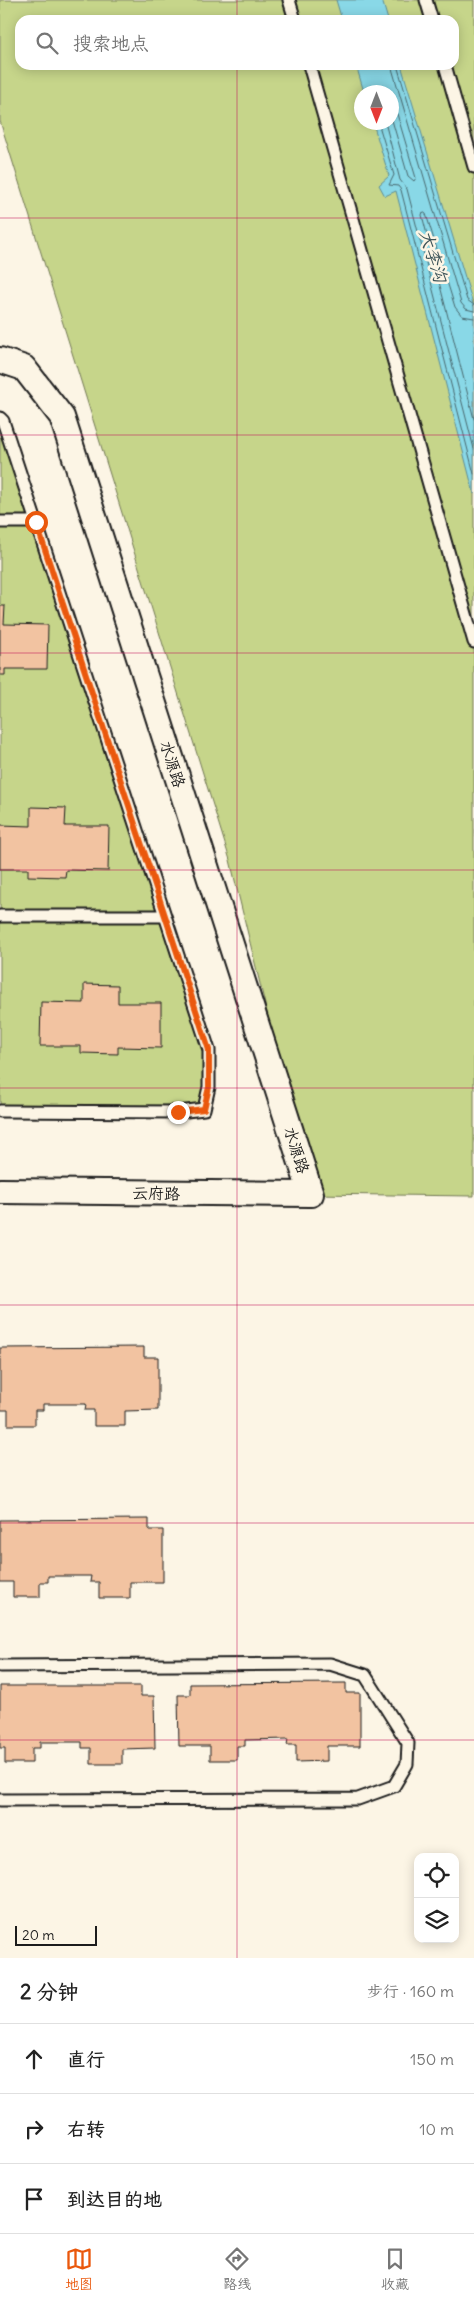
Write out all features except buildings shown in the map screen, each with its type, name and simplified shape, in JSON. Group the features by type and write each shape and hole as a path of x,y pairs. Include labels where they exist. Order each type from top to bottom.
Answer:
{"street":[{"name":"水源路","path":"0,360 24,368 62,417 311,1194"},
{"name":"云府路","path":"0,1191 311,1194"}],"lane":[{"path":"289,0 294,15"},
{"path":"426,0 430,15"},
{"path":"309,70 474,642"},
{"path":"446,70 474,166"},
{"path":"0,418 36,522 209,1050 209,1087 204,1109 178,1112 0,1111"},
{"path":"0,522 36,522"},
{"path":"0,916 165,916"},
{"path":"0,1666 330,1664 365,1675 408,1743 407,1764 394,1786 358,1799 0,1800"}],"green space":[{"path":"0,0 474,0 474,1196 311,1194 230,860 0,121"},
{"path":"0,418 209,1050 204,1109 0,1109"}],"water":[{"path":"336,0 382,0 386,15 340,15"},
{"name":"大李沟","path":"357,70 403,70 474,307 474,494 396,191 385,196 379,185 389,176 375,130 399,130 399,85 362,85"}],"route":[{"path":"36,522 209,1050 209,1087 204,1109 178,1112"}]}
